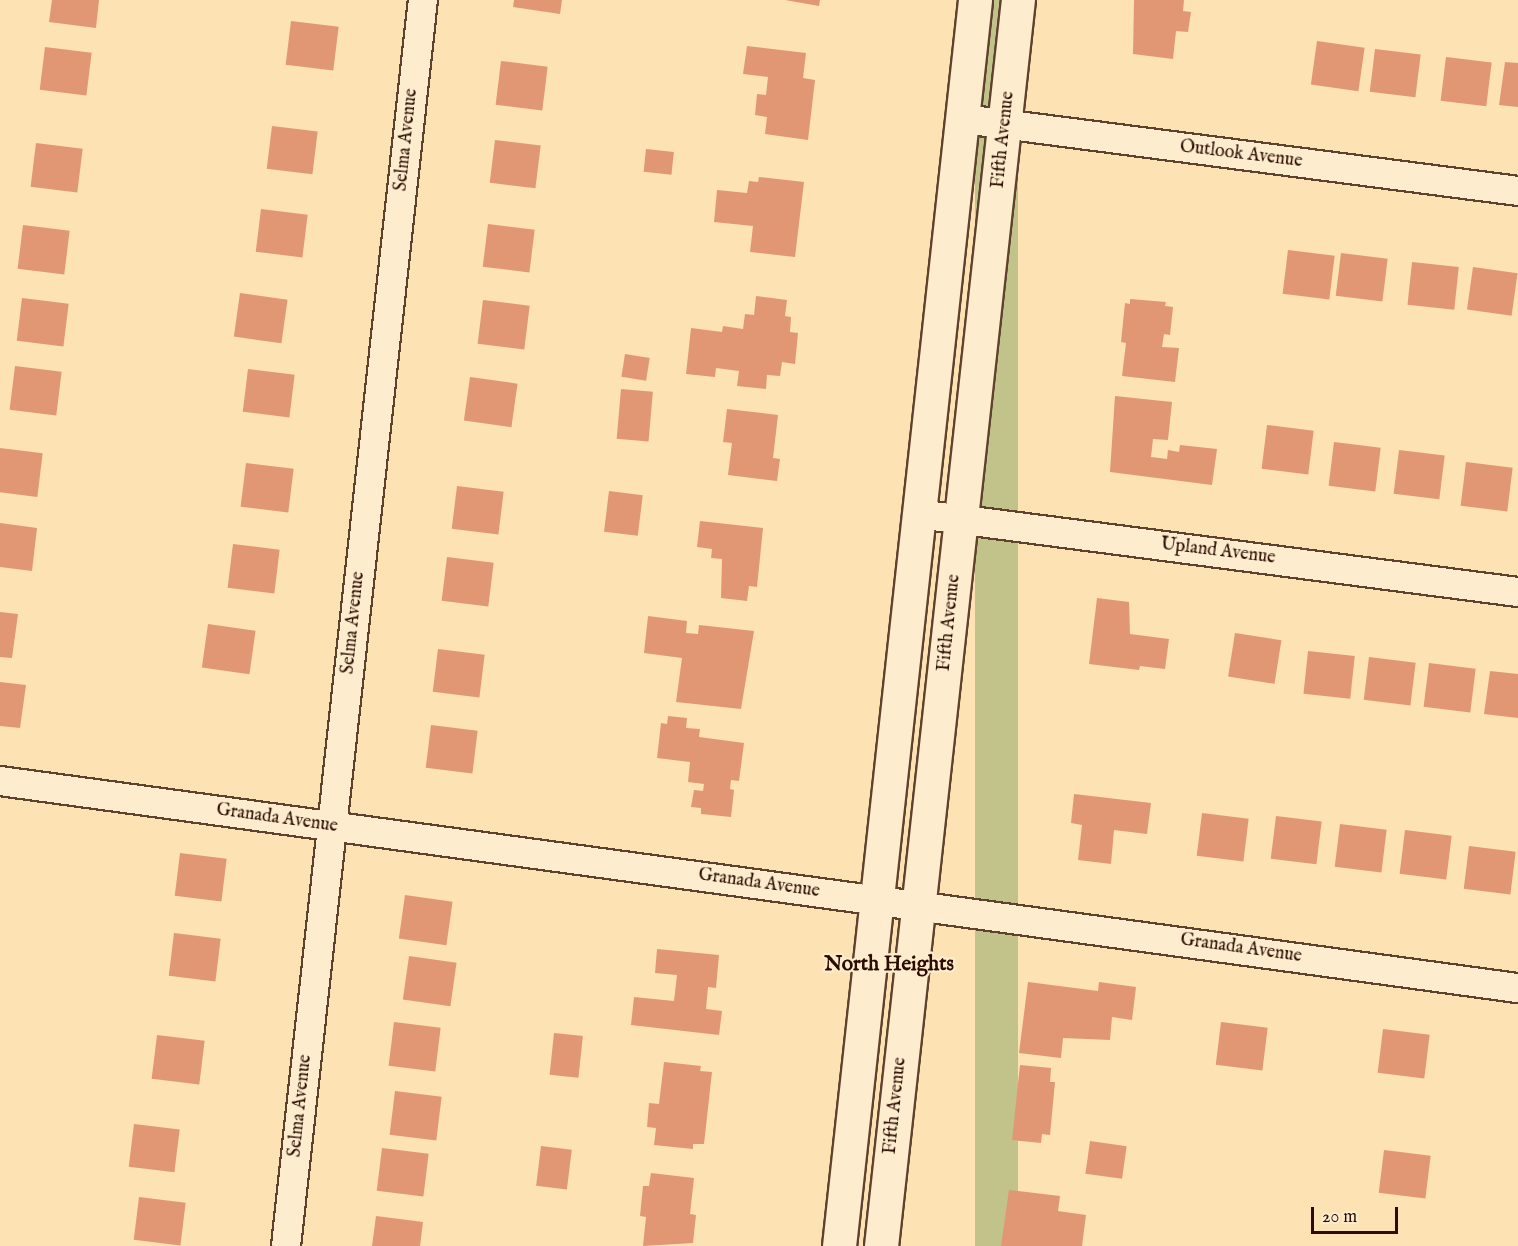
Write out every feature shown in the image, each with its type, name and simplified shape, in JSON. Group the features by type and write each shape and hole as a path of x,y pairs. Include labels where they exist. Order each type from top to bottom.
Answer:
{"street":[{"name":"Selma Avenue","path":"286,1246 423,0"},
{"path":"839,1246 918,514 964,119 975,0"},
{"name":"Fifth Avenue","path":"880,1246 1018,0"},
{"name":"Outlook Avenue","path":"964,119 1518,191"},
{"name":"Upland Avenue","path":"918,514 1518,592"},
{"name":"Granada Avenue","path":"0,781 1518,988"}],"green space":[{"path":"975,0 1018,0 1018,1246 975,1246"}],"building":[{"path":"52,0 99,0 96,28 49,22"},
{"path":"514,0 562,0 560,14 513,7"},
{"path":"785,0 820,0 819,6"},
{"path":"1134,0 1184,0 1183,11 1191,12 1188,32 1176,31 1173,59 1133,54"},
{"path":"291,21 339,27 333,71 286,65"},
{"path":"1317,41 1365,48 1358,91 1311,85"},
{"path":"747,46 806,53 803,78 815,80 808,140 765,134 767,117 755,115 757,94 766,95 768,77 743,74"},
{"path":"45,47 92,53 86,95 40,90"},
{"path":"1375,49 1421,55 1415,97 1370,92"},
{"path":"1446,57 1492,63 1486,106 1441,101"},
{"path":"501,61 548,67 542,110 496,105"},
{"path":"1505,62 1518,63 1518,107 1499,105"},
{"path":"272,126 318,132 312,174 267,169"},
{"path":"495,140 541,146 535,188 490,183"},
{"path":"36,143 83,149 77,192 31,187"},
{"path":"646,149 674,152 671,175 644,172"},
{"path":"759,177 804,182 795,257 750,252 753,226 714,222 717,190 747,193 749,181 758,182"},
{"path":"261,209 308,215 302,257 256,252"},
{"path":"488,224 535,230 529,272 483,267"},
{"path":"23,225 70,231 64,274 18,269"},
{"path":"1288,250 1335,256 1329,299 1283,294"},
{"path":"1341,253 1388,259 1382,301 1336,296"},
{"path":"1412,262 1459,267 1454,310 1408,305"},
{"path":"1473,267 1518,273 1512,316 1467,310"},
{"path":"240,293 288,300 281,343 234,337"},
{"path":"756,296 787,300 785,316 791,317 790,332 798,333 795,364 782,362 780,376 767,375 766,389 737,386 739,371 716,368 715,377 686,374 691,328 722,332 723,326 743,329 745,314 754,315"},
{"path":"22,298 69,304 63,346 17,341"},
{"path":"1130,299 1166,302 1165,306 1173,307 1170,335 1164,334 1162,347 1179,348 1175,382 1122,376 1126,343 1121,342 1125,303 1130,304"},
{"path":"483,300 530,306 524,349 478,344"},
{"path":"625,354 650,358 646,381 621,377"},
{"path":"15,366 62,372 56,415 10,410"},
{"path":"248,369 295,375 289,417 243,412"},
{"path":"470,377 518,384 511,427 464,421"},
{"path":"621,389 653,392 649,442 617,439"},
{"path":"1115,396 1172,402 1168,440 1153,439 1151,457 1167,459 1168,450 1179,452 1180,445 1217,449 1212,485 1110,472"},
{"path":"727,409 778,415 773,458 780,459 777,481 728,475 732,443 723,442"},
{"path":"1267,425 1314,431 1308,474 1262,469"},
{"path":"1334,442 1381,448 1375,491 1329,486"},
{"path":"0,448 43,453 37,497 0,492"},
{"path":"1399,450 1445,456 1439,499 1394,494"},
{"path":"1466,462 1513,468 1507,511 1461,506"},
{"path":"246,463 294,469 288,513 241,507"},
{"path":"457,486 504,492 498,534 452,529"},
{"path":"609,491 643,495 638,536 604,532"},
{"path":"700,521 763,528 757,587 749,586 747,601 721,598 722,559 711,558 712,549 697,547"},
{"path":"0,523 37,528 32,571 0,567"},
{"path":"233,544 280,550 274,593 228,588"},
{"path":"447,557 494,563 488,606 442,601"},
{"path":"1097,598 1129,602 1130,634 1169,639 1165,669 1140,666 1139,670 1089,664"},
{"path":"0,612 18,614 12,658 0,657"},
{"path":"648,616 687,621 686,633 698,634 699,625 754,631 741,709 676,702 682,658 644,653"},
{"path":"208,624 256,631 249,674 202,668"},
{"path":"1235,633 1281,640 1275,684 1228,676"},
{"path":"438,649 485,655 479,697 433,692"},
{"path":"1308,651 1355,656 1350,699 1304,694"},
{"path":"1369,657 1416,663 1410,705 1364,700"},
{"path":"1429,663 1476,669 1470,712 1424,707"},
{"path":"1490,671 1518,674 1518,718 1484,714"},
{"path":"0,682 26,685 20,728 0,726"},
{"path":"668,716 687,718 686,728 700,729 699,737 744,743 739,781 731,780 730,789 734,790 731,817 701,814 701,808 691,807 694,790 703,791 704,784 688,782 690,762 657,758 661,723 667,724"},
{"path":"431,725 478,731 472,773 426,768"},
{"path":"1074,794 1151,803 1147,834 1114,830 1111,864 1078,860 1082,825 1071,823"},
{"path":"1202,813 1249,819 1243,861 1197,856"},
{"path":"1276,816 1322,822 1316,864 1271,859"},
{"path":"1340,824 1387,830 1381,872 1335,867"},
{"path":"1405,830 1452,836 1446,879 1400,874"},
{"path":"1469,846 1516,852 1510,894 1464,889"},
{"path":"180,853 227,859 221,901 175,896"},
{"path":"405,895 453,902 446,945 399,939"},
{"path":"174,933 221,939 215,981 169,976"},
{"path":"657,949 719,955 716,988 708,987 706,1009 722,1011 719,1035 631,1025 634,997 674,1001 677,975 655,973"},
{"path":"409,956 457,963 450,1006 403,1000"},
{"path":"1028,982 1098,991 1099,982 1136,987 1132,1020 1112,1017 1110,1040 1063,1038 1061,1058 1019,1053"},
{"path":"394,1022 441,1028 435,1071 389,1066"},
{"path":"1221,1022 1268,1028 1262,1070 1216,1065"},
{"path":"1383,1029 1430,1035 1424,1078 1378,1073"},
{"path":"554,1033 583,1036 578,1078 550,1075"},
{"path":"157,1035 205,1041 199,1085 152,1079"},
{"path":"664,1062 701,1066 700,1071 712,1072 704,1144 693,1144 693,1149 654,1145 656,1128 647,1127 649,1103 659,1104"},
{"path":"1020,1065 1051,1068 1050,1082 1055,1082 1050,1135 1042,1134 1041,1143 1012,1140"},
{"path":"395,1091 442,1097 436,1140 390,1135"},
{"path":"134,1124 180,1130 174,1172 129,1167"},
{"path":"1090,1141 1127,1146 1122,1179 1085,1174"},
{"path":"541,1146 572,1150 567,1189 536,1186"},
{"path":"382,1148 429,1154 423,1196 377,1191"},
{"path":"1384,1150 1431,1156 1425,1198 1379,1193"},
{"path":"651,1173 694,1178 690,1214 696,1215 693,1243 643,1246 646,1217 640,1216 643,1186 649,1186"},
{"path":"1009,1190 1060,1196 1058,1211 1086,1215 1082,1246 1001,1246"},
{"path":"139,1197 186,1203 180,1245 134,1240"},
{"path":"376,1216 423,1222 420,1246 372,1246"}],"district":[{"name":"North Heights","path":"889,965"}]}
